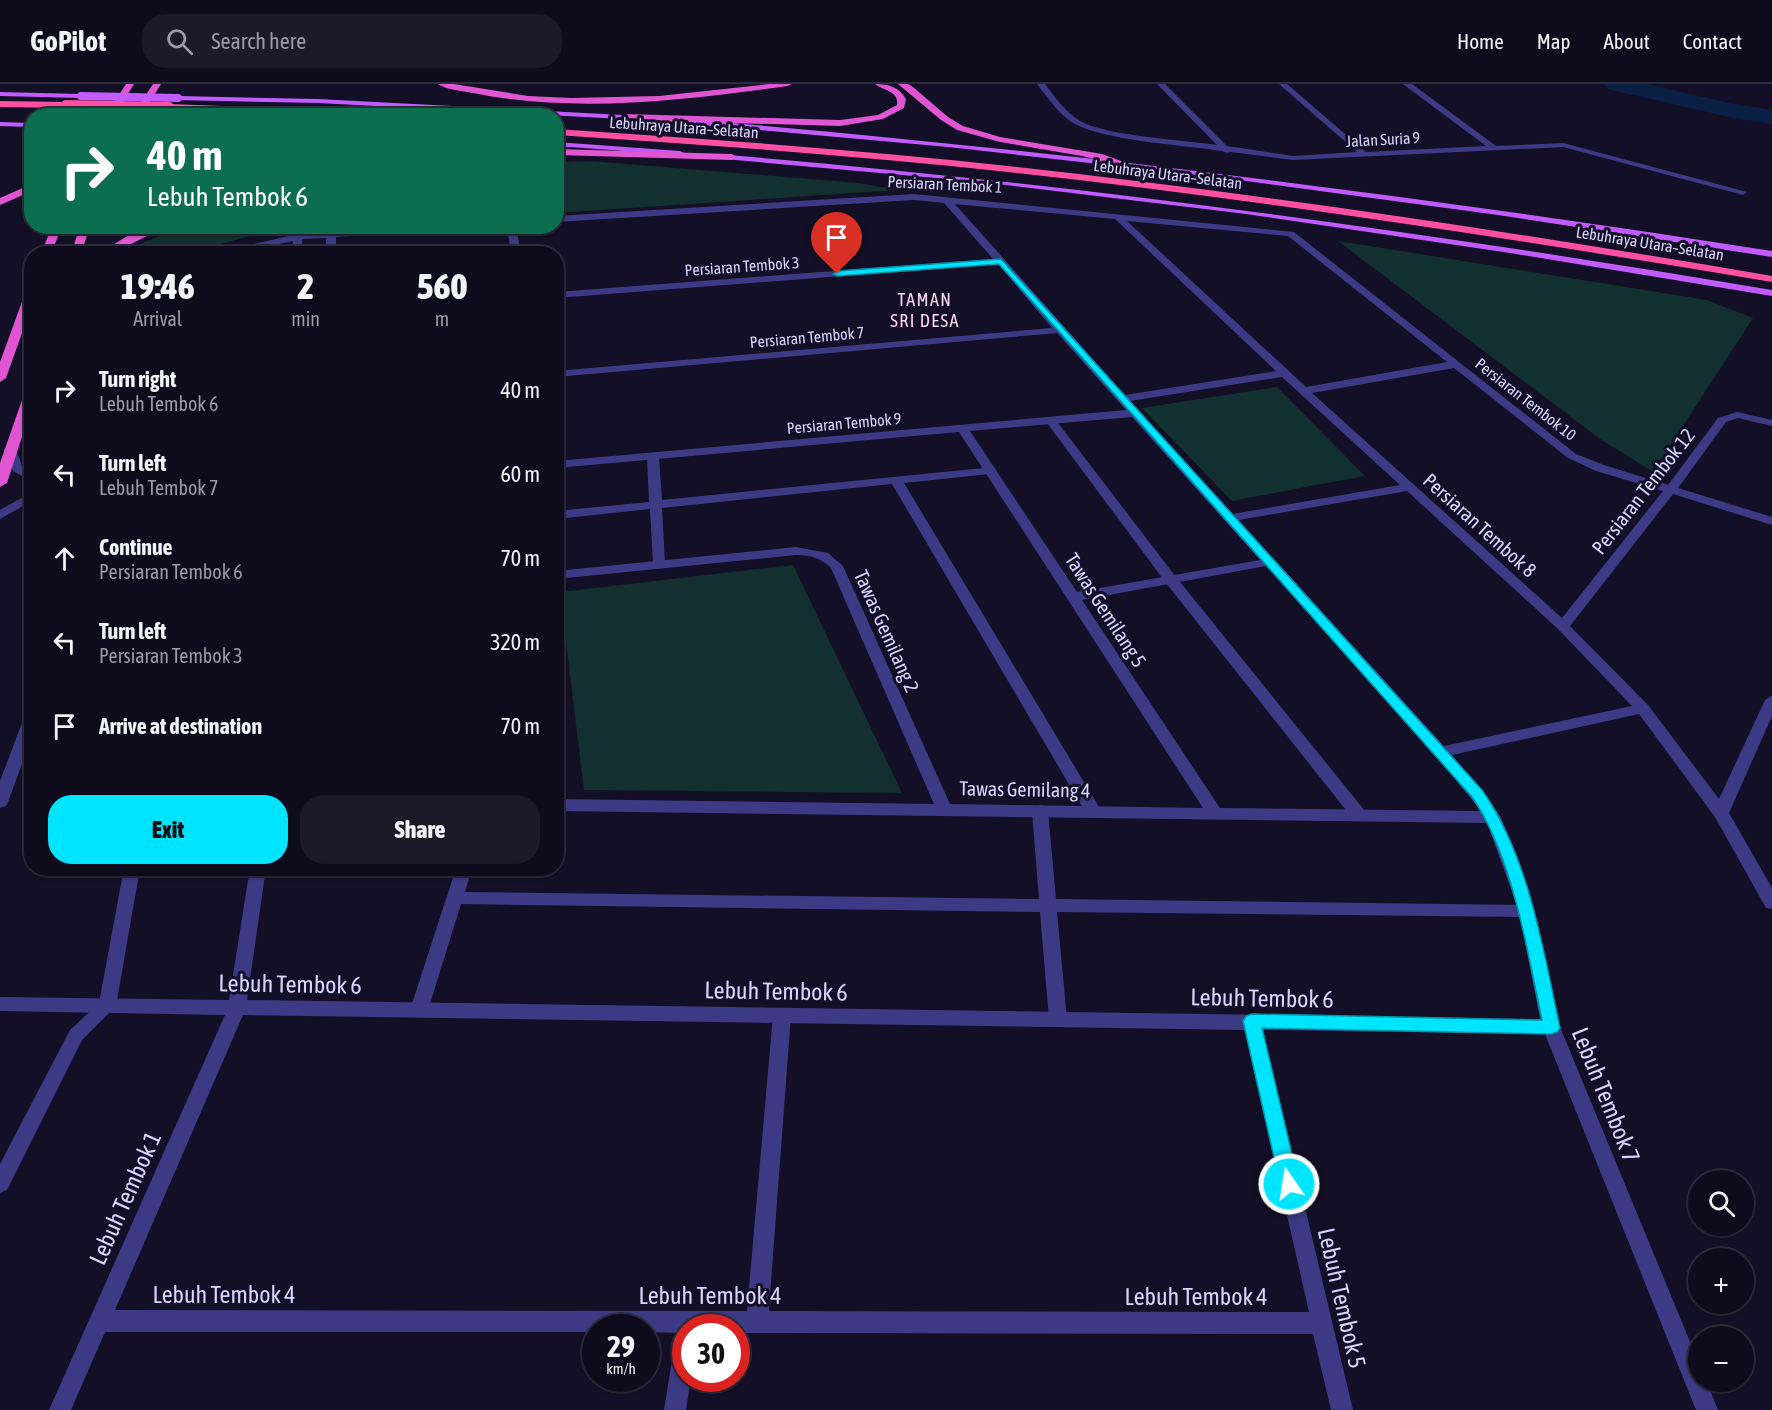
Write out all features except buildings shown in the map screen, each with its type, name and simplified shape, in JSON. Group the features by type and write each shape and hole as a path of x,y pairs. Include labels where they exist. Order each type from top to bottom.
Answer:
{"highway":[{"path":"114,108 130,84"},
{"path":"141,108 157,84"},
{"path":"442,84 512,95 602,100 685,97 788,84"},
{"path":"473,84 531,92 613,95 686,92 748,84"},
{"path":"625,117 817,123 861,121 880,117 901,106 902,99 898,92 879,84"},
{"path":"902,84 918,94 941,118 967,130 1009,142 1100,155 1122,163"},
{"path":"0,104 195,108"},
{"path":"0,113 24,113"},
{"name":"Lebuhraya Utara–Selatan","path":"564,124 685,131 1080,170 1460,219 1772,268"},
{"name":"Lebuhraya Utara–Selatan","path":"564,133 840,154 1116,183 1399,220 1772,279"},
{"path":"564,152 732,157"},
{"path":"0,202 24,191"},
{"path":"117,246 140,234"},
{"path":"0,378 24,310"},
{"path":"0,483 24,409"}],"main road":[{"path":"0,94 318,101 452,108"},
{"path":"564,114 846,135 1122,163 1444,204 1772,254"},
{"path":"0,124 24,125"},
{"path":"564,145 732,157 968,179 1246,212 1391,232 1772,293"}],"street":[{"name":"Jalan Suria 9","path":"1041,84 1072,122 1078,125 1112,133 1227,151 1293,158 1563,145 1743,192"},
{"path":"1161,84 1227,151"},
{"path":"1283,84 1365,155"},
{"path":"1407,84 1494,148"},
{"name":"Persiaran Tembok 1","path":"564,219 899,198 945,199 1281,232 1294,236"},
{"name":"Lebuh Tembok 7","path":"945,199 1060,330 1441,752 1494,818 1527,911 1551,1028 1707,1410"},
{"name":"Persiaran Tembok 8","path":"1117,216 1408,487 1563,626 1642,708 1721,813 1772,903"},
{"path":"254,246 297,237 331,234 331,246"},
{"name":"Persiaran Tembok 10","path":"1294,236 1572,456 1587,463 1772,521"},
{"path":"297,237 298,246"},
{"name":"Persiaran Tembok 3","path":"564,294 1001,261"},
{"name":"Persiaran Tembok 7","path":"564,373 1060,330"},
{"path":"1304,391 1456,364"},
{"path":"1122,399 1284,373"},
{"name":"Persiaran Tembok 9","path":"564,464 1135,413"},
{"name":"Persiaran Tembok 12","path":"1563,626 1726,417 1743,415 1772,423"},
{"path":"1051,421 1172,580 1359,815"},
{"name":"Tawas Gemilang 5","path":"963,429 1215,813"},
{"path":"10,449 17,468 24,473"},
{"path":"652,457 659,564"},
{"path":"564,514 990,470"},
{"path":"896,480 1093,811"},
{"path":"1232,518 1408,487"},
{"path":"0,515 24,501"},
{"name":"Tawas Gemilang 2","path":"564,574 796,551 821,555 832,561 842,577 944,809"},
{"path":"1074,597 1269,562"},
{"path":"1721,813 1772,700"},
{"path":"1441,752 1642,708"},
{"path":"0,802 24,735"},
{"name":"Tawas Gemilang 4","path":"564,805 1494,818"},
{"path":"1040,811 1058,1018"},
{"path":"0,1184 76,1035 107,1006 131,876"},
{"name":"Lebuh Tembok 1","path":"60,1410 237,1007 257,876"},
{"path":"419,1010 461,876"},
{"path":"454,898 1527,911"},
{"name":"Lebuh Tembok 6","path":"0,1004 1252,1021 1551,1028"},
{"path":"757,1322 782,1015"},
{"name":"Lebuh Tembok 5","path":"1252,1021 1342,1410"},
{"name":"Lebuh Tembok 4","path":"99,1321 672,1331"},
{"name":"Lebuh Tembok 4","path":"750,1323 1322,1323"},
{"path":"675,1410 678,1392"}],"green space":[{"path":"589,161 859,183 897,190 564,213 564,162"},
{"path":"165,234 258,234 213,246 135,246"},
{"path":"1338,241 1707,300 1753,318 1653,472 1600,439"},
{"path":"1277,387 1365,476 1232,501 1142,408"},
{"path":"793,565 902,793 584,790 564,625 564,592"}],"waterway":[{"path":"1616,84 1729,110 1772,117"}],"district":[{"name":"TAMAN SRI DESA","path":"925,309"}],"route":[{"path":"837,274 1001,261 1060,330 1441,752 1494,818 1527,911 1551,1028 1252,1021 1289,1184"}]}
